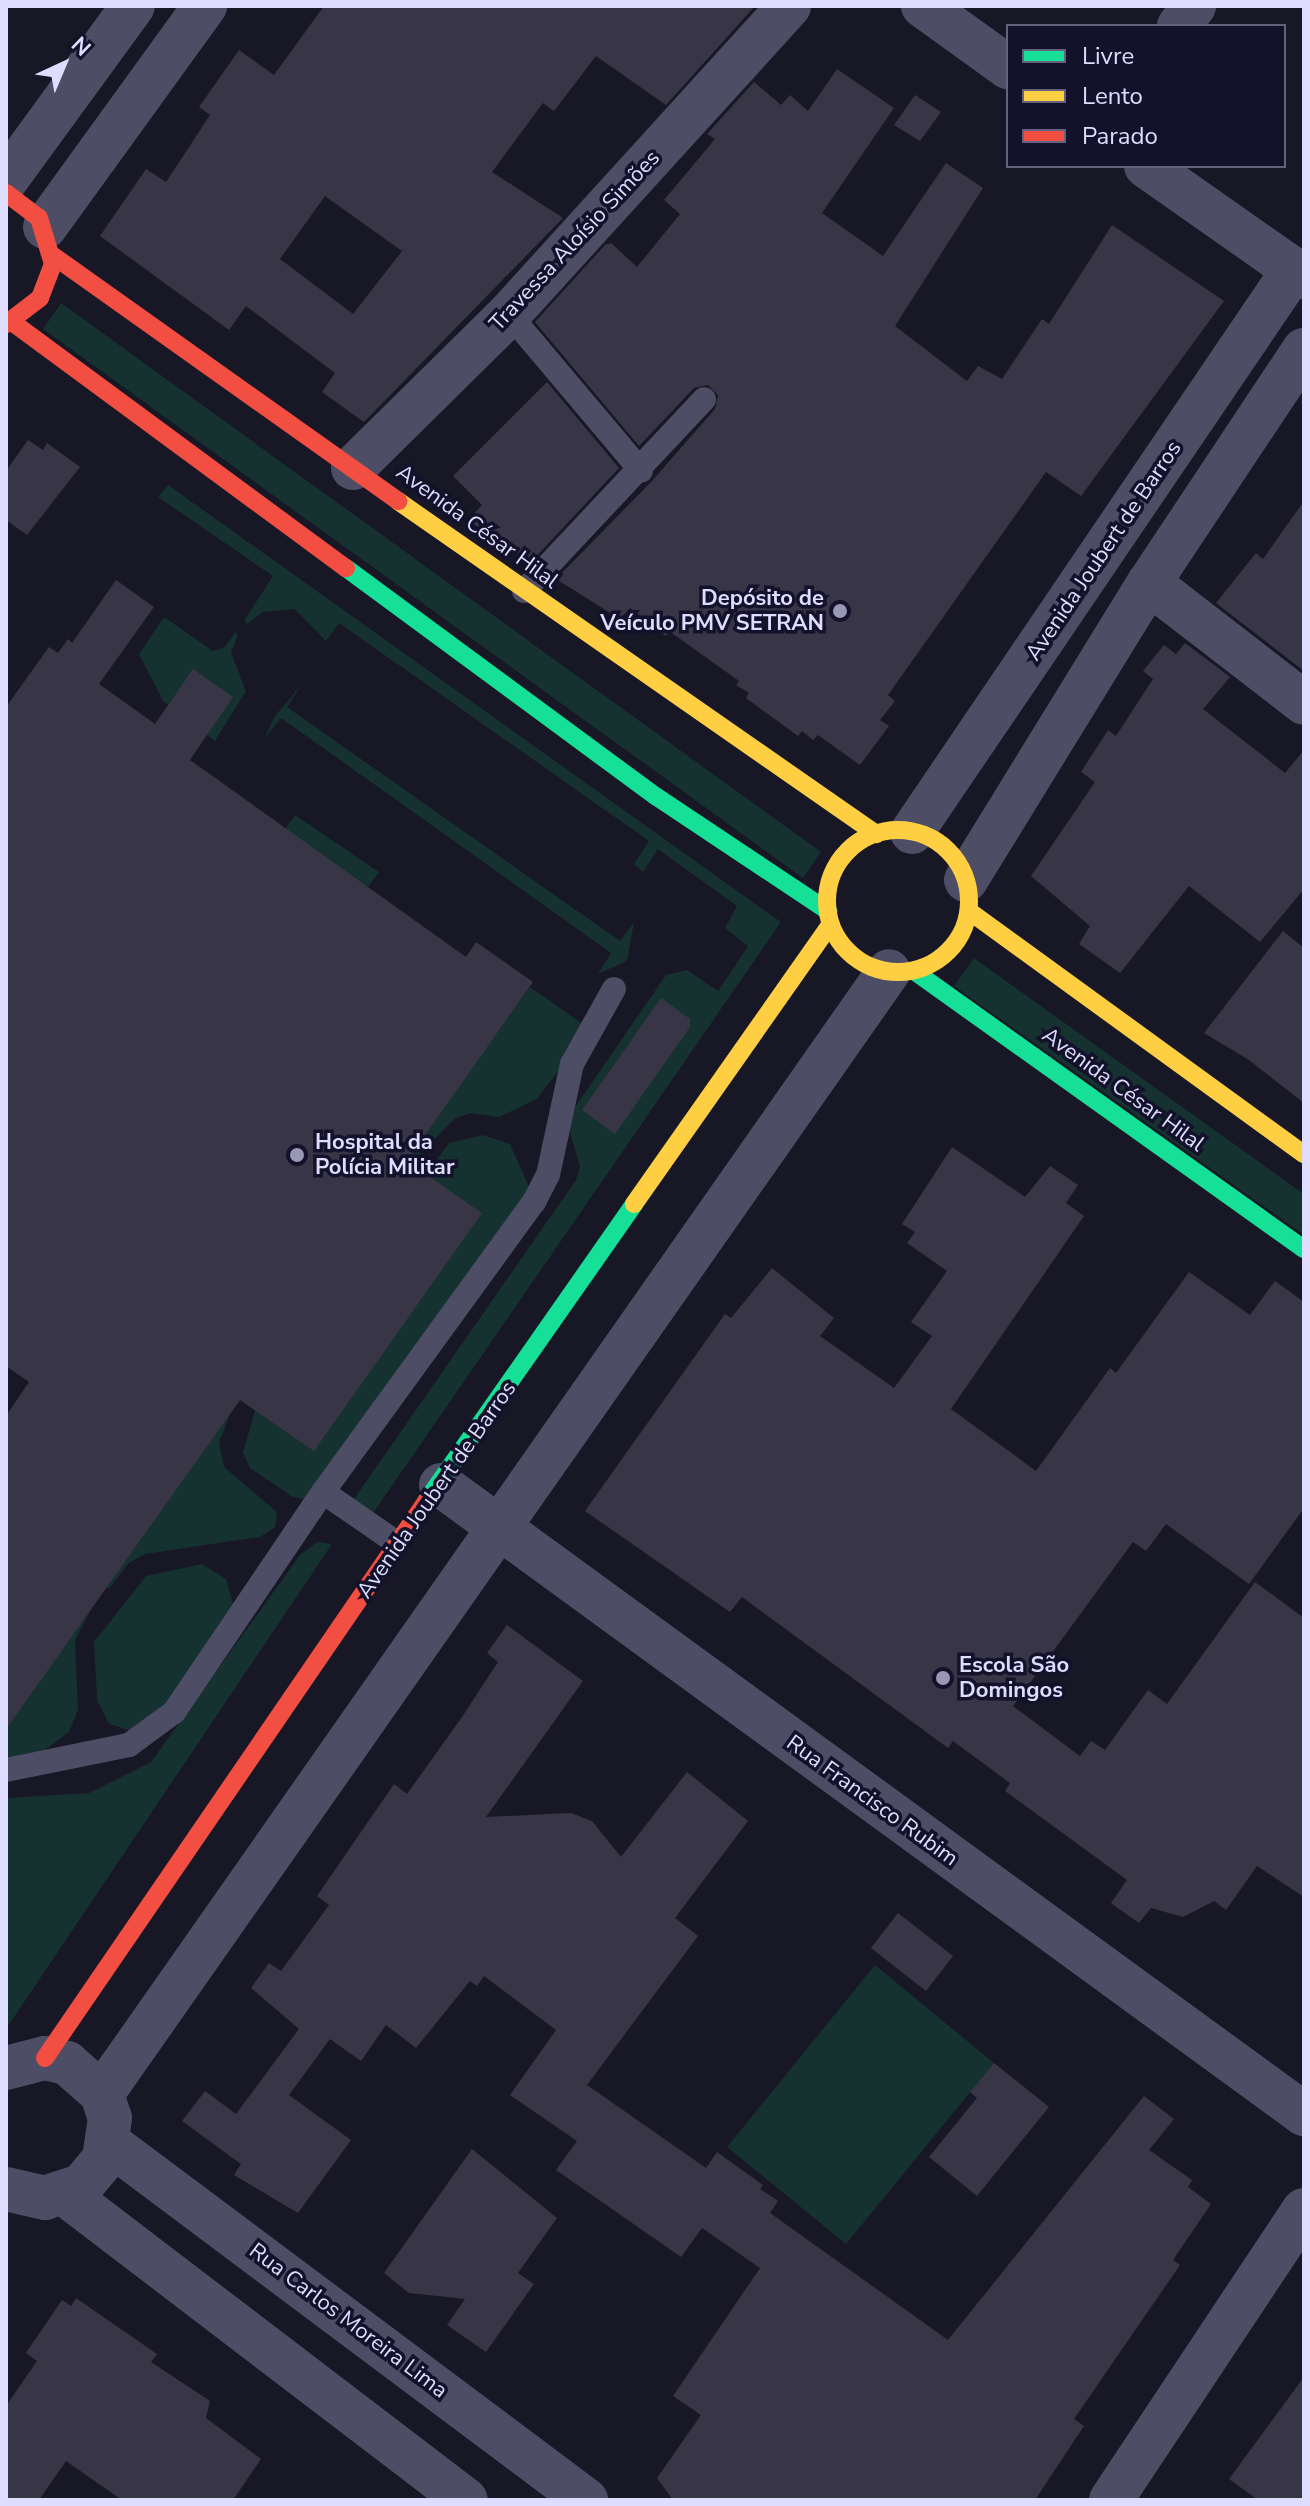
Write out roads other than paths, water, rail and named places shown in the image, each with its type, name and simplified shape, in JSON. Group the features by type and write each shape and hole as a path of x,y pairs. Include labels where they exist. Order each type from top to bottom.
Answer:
{"street":[{"path":"6,180 133,6"},
{"path":"205,6 48,241 45,290 9,323 657,797 830,917 854,956 902,971"},
{"name":"Travessa Aloísio Simões","path":"353,468 509,314 789,6"},
{"path":"923,6 1006,66"},
{"path":"1180,24 1194,6"},
{"path":"1149,168 1299,273"},
{"name":"Avenida César Hilal","path":"6,193 33,210 48,241 353,468 524,591 894,833"},
{"name":"Avenida Joubert de Barros","path":"894,833 1299,273"},
{"path":"102,2094 500,1531 902,971 951,949 968,896 1149,583 1304,350"},
{"path":"1149,583 1304,703"},
{"path":"830,917 829,886 838,864 854,845 894,833 950,852 968,896 1304,1154"},
{"name":"Avenida Joubert de Barros","path":"18,2061 441,1485 830,917"},
{"name":"Avenida César Hilal","path":"902,971 1304,1249"},
{"name":"Rua Francisco Rubim","path":"441,1485 500,1531 1304,2114"},
{"path":"18,2061 87,2076 102,2094 109,2143 93,2174 25,2200"},
{"name":"Rua Carlos Moreira Lima","path":"109,2143 586,2500"},
{"path":"25,2200 335,2400 466,2500"},
{"path":"1111,2500 1304,2210"},
{"path":"335,2400 375,2342"}],"lane":[{"path":"509,314 641,471"},
{"path":"524,591 641,471 704,399"},
{"path":"6,1770 129,1745 155,1730 174,1712 323,1492 534,1202 548,1175 572,1064 614,989"},
{"path":"323,1492 397,1543"}],"place":[{"name":"Depósito de Veículo PMV SETRAN","path":"840,611"},
{"name":"Hospital da Polícia Militar","path":"297,1155"},
{"name":"Escola São Domingos","path":"943,1678"}]}
